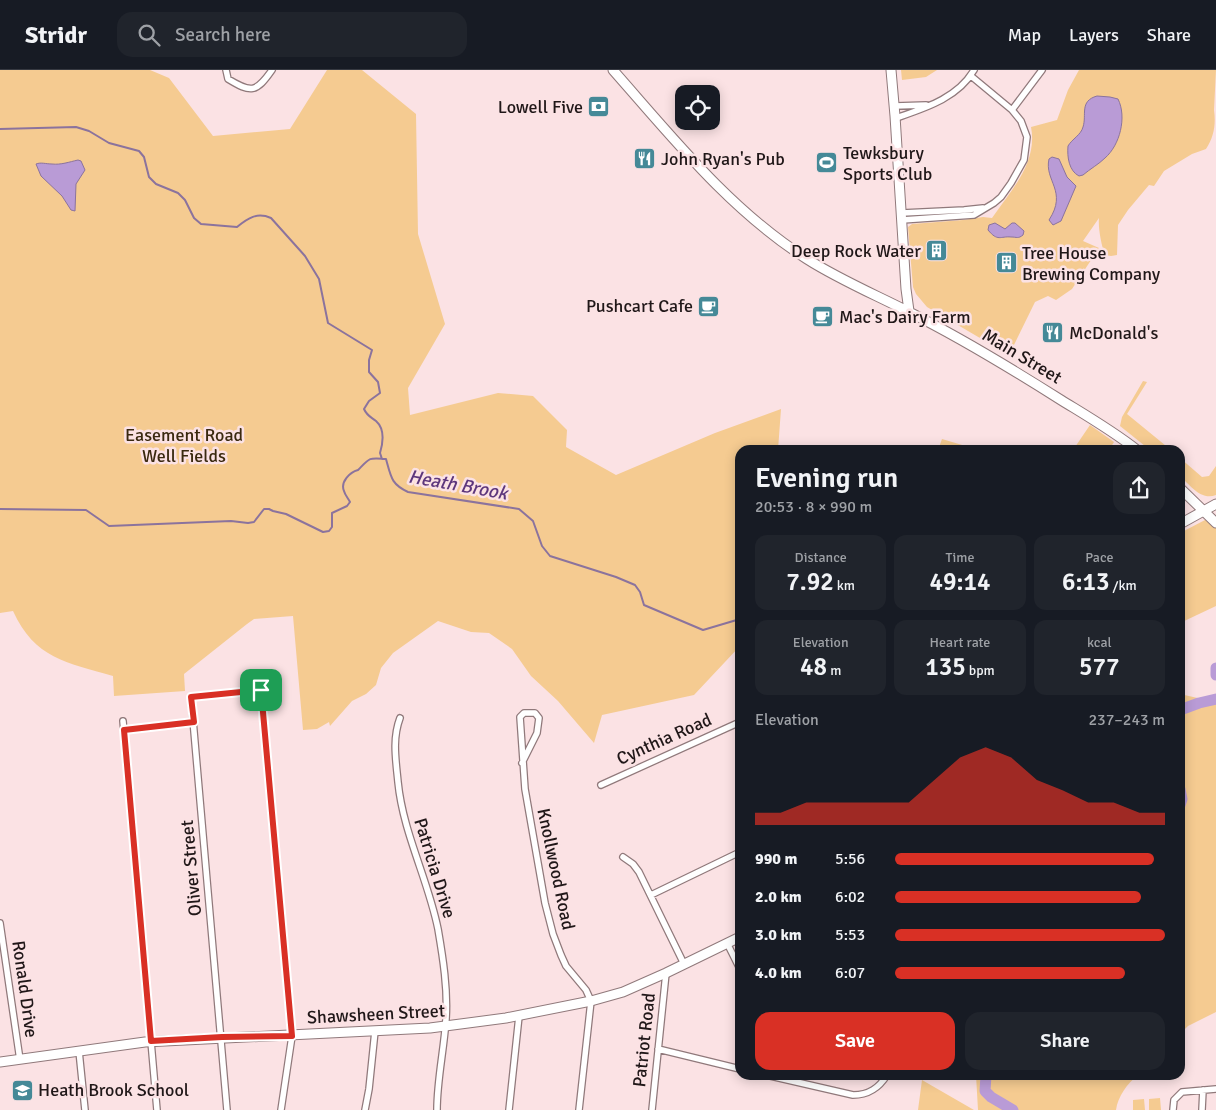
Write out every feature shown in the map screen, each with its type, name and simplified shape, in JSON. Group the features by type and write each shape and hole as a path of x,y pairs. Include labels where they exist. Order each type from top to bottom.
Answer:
{"main road":[{"name":"Main Street","path":"613,70 736,206 762,227 809,260 970,344 1109,429 1130,445"},
{"path":"891,70 909,311"},
{"path":"1185,493 1216,523"},
{"path":"1185,521 1216,504"},
{"name":"Shawsheen Street","path":"0,1062 151,1041 292,1036 446,1027 519,1016 590,1001 629,990 735,939"}],"street":[{"path":"226,70 228,79 252,90 261,86 272,70"},
{"path":"1012,110 1042,70"},
{"path":"896,118 951,95 972,73 1012,110 1021,121 1027,137 1024,160 1011,183 994,203 985,207 964,210 902,216"},
{"path":"895,106 928,105"},
{"name":"Oliver Street","path":"227,1110 191,697 261,690 292,1036"},
{"name":"Knollwood Road","path":"522,763 538,731 539,717 534,713 526,712 521,716 522,763 541,882 550,924 566,966 586,990 590,1001"},
{"name":"Patricia Drive","path":"400,718 395,744 400,795 406,824 428,891 438,930 446,997 446,1027 437,1110"},
{"path":"123,720 157,1110"},
{"path":"124,730 194,722"},
{"name":"Cynthia Road","path":"601,784 735,724"},
{"path":"651,895 735,854"},
{"path":"624,857 636,868 684,964"},
{"name":"Ronald Drive","path":"0,923 20,1060"},
{"path":"727,943 735,960"},
{"name":"Patriot Road","path":"652,1110 666,973"},
{"path":"579,1110 590,1001"},
{"path":"509,1110 519,1016"},
{"path":"365,1110 375,1031"},
{"path":"281,1110 292,1036"},
{"path":"658,1049 735,1068"},
{"path":"79,1051 85,1110"},
{"path":"788,1080 853,1095 861,1095 875,1089 883,1080"},
{"path":"1173,1110 1174,1100 1179,1094 1186,1091 1216,1089"},
{"path":"1202,1110 1203,1090"}],"green space":[{"name":"Easement Road Well Fields","path":"0,70 150,70 169,78 213,136 290,129 327,70 362,70 416,114 418,234 445,324 408,388 410,415 498,393 533,396 567,430 566,447 616,475 715,433 781,409 778,445 735,445 735,651 694,695 602,715 594,743 558,701 531,676 512,649 489,633 471,632 438,621 393,653 381,668 376,685 366,694 352,701 330,726 329,722 317,729 303,730 293,616 254,619 184,674 185,691 114,696 113,676 81,667 54,656 42,649 31,639 13,611 0,613"},
{"path":"901,70 937,70 926,77 902,80"},
{"path":"1079,70 1216,70 1213,135 1206,149 1192,154 1164,171 1154,186 1149,185 1128,210 1118,225 1117,255 1105,255 1100,236 1099,218 1083,241 1099,248 1072,289 1056,300 1048,296 1035,302 1009,355 927,307 916,294 913,287 908,227 912,224 983,217 992,218 1015,187 1027,164 1031,152 1031,127 1057,120 1068,90"},
{"path":"1143,381 1147,382 1127,414 1165,445 1144,445 1120,426 1122,417"},
{"path":"1090,425 1114,442 1112,445 1076,445"},
{"path":"942,439 962,445 940,445"},
{"path":"1185,462 1202,477 1209,476 1216,466 1216,495 1205,496 1185,481"},
{"path":"1207,519 1216,528 1216,606 1185,621 1185,530"},
{"path":"1216,694 1216,1012 1185,1029 1185,695 1202,699"},
{"path":"922,1080 974,1110 918,1110"},
{"path":"976,1080 1132,1080 1119,1100 1116,1110 978,1110"},
{"path":"1160,1098 1161,1110 1149,1110 1149,1099"},
{"path":"1144,1099 1145,1110 1133,1110 1133,1100"}],"shaded area":[{"path":"1097,96 1118,99 1121,106 1122,122 1115,146 1103,160 1079,176 1073,171 1069,163 1068,146 1082,130 1088,101"},
{"path":"1052,157 1059,159 1067,177 1076,186 1061,221 1053,225 1049,220 1054,210 1056,194 1048,167 1049,159"},
{"path":"81,161 85,170 76,184 75,211 71,210 62,196 41,176 36,164 59,164"},
{"path":"995,223 1005,229 1012,223 1015,223 1024,231 1023,235 1020,237 999,238 988,230 989,225"}],"waterway":[{"path":"0,129 76,127 89,131 109,143 139,151 144,157 149,177 156,184 178,193 185,200 194,218 201,224 237,227 253,217 266,216 271,218 305,256 319,279 328,323 372,350 369,360 369,372 378,382 380,393 369,401 364,409 381,428 382,441 380,453 382,459"},
{"name":"Heath Brook","path":"0,509 86,510 109,526 231,521 248,523 254,522 264,509 269,509 286,514 323,532 329,531 332,527 332,513 347,506 350,502 343,488 346,478 370,459 386,459 395,483 408,492 519,509 533,521 542,546 550,556 635,585 640,592 644,605 703,630 735,620"},
{"path":"1216,668 1216,675"},
{"path":"1185,708 1216,699"},
{"path":"986,1080 985,1091 991,1097 1013,1110"}],"place":[{"name":"Lowell Five","path":"599,107"},
{"name":"John Ryan's Pub","path":"645,159"},
{"name":"Tewksbury Sports Club","path":"827,163"},
{"name":"Deep Rock Water","path":"937,251"},
{"name":"Tree House Brewing Company","path":"1006,263"},
{"name":"Pushcart Cafe","path":"709,306"},
{"name":"Mac's Dairy Farm","path":"823,317"},
{"name":"McDonald's","path":"1053,333"},
{"name":"Heath Brook School","path":"22,1090"}],"route":[{"path":"261,690 292,1036 151,1041 124,730 194,722 191,697 261,690"}]}
